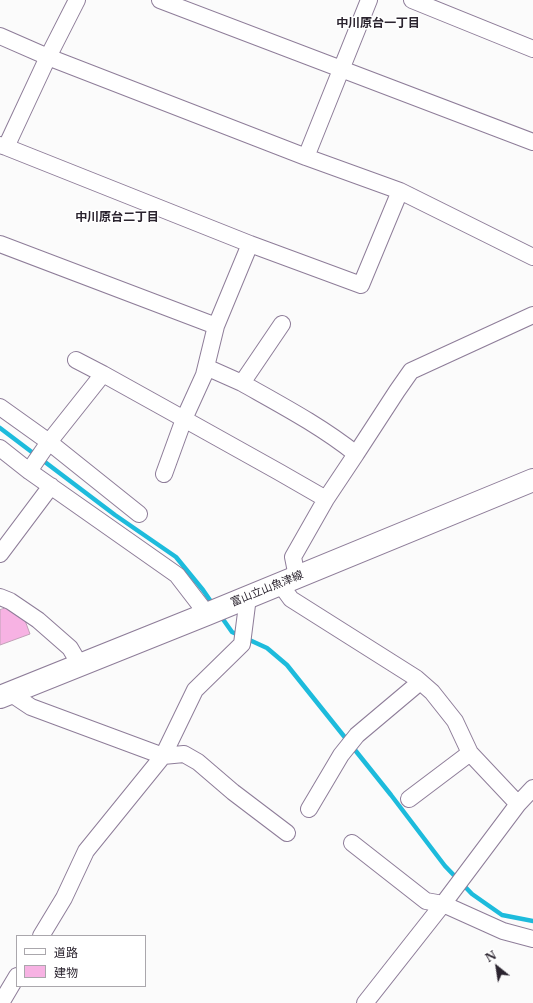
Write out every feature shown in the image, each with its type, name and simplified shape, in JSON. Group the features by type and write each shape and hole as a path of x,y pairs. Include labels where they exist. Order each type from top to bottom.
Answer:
{"main road":[{"name":"富山立山魚津線","path":"5,695 533,480"}],"street":[{"path":"77,0 3,146 250,244 361,285 400,191"},
{"path":"160,0 533,142"},
{"path":"306,157 369,0"},
{"path":"412,0 533,48"},
{"path":"0,36 48,57 306,157 400,191 533,257"},
{"path":"0,244 216,326"},
{"path":"164,474 184,419 204,375 216,326 250,244"},
{"path":"518,804 470,753 455,721 432,692 416,678 291,599 289,580 292,558 326,499 411,371 533,314"},
{"path":"242,383 282,324"},
{"path":"76,360 326,499"},
{"path":"206,367 242,383 295,413 339,440 356,454"},
{"path":"30,468 103,374"},
{"path":"0,407 47,445 139,514"},
{"path":"0,448 30,468 51,486 177,575 214,611"},
{"path":"0,554 51,486"},
{"path":"0,597 10,601 38,620 70,648 80,665"},
{"path":"42,935 64,898 86,851 163,756 195,690 242,644 248,597"},
{"path":"309,810 344,752 357,735 420,682"},
{"path":"5,695 31,707 163,756 184,754 198,762 233,792 287,833"},
{"path":"409,799 470,753"},
{"path":"365,1003 454,890 518,804 533,788"},
{"path":"352,843 426,901 443,904 503,932 533,939"},
{"path":"1,1003 16,978"}],"building":[{"path":"6,608 23,615 30,634 0,645 0,610"}],"waterway":[{"path":"0,428 115,515 176,557 214,606"},
{"path":"220,615 232,632 267,648 287,665 391,795 445,866 472,894 502,915 533,921"}],"district":[{"name":"中川原台一丁目","path":"378,24"},
{"name":"中川原台二丁目","path":"117,218"}]}
